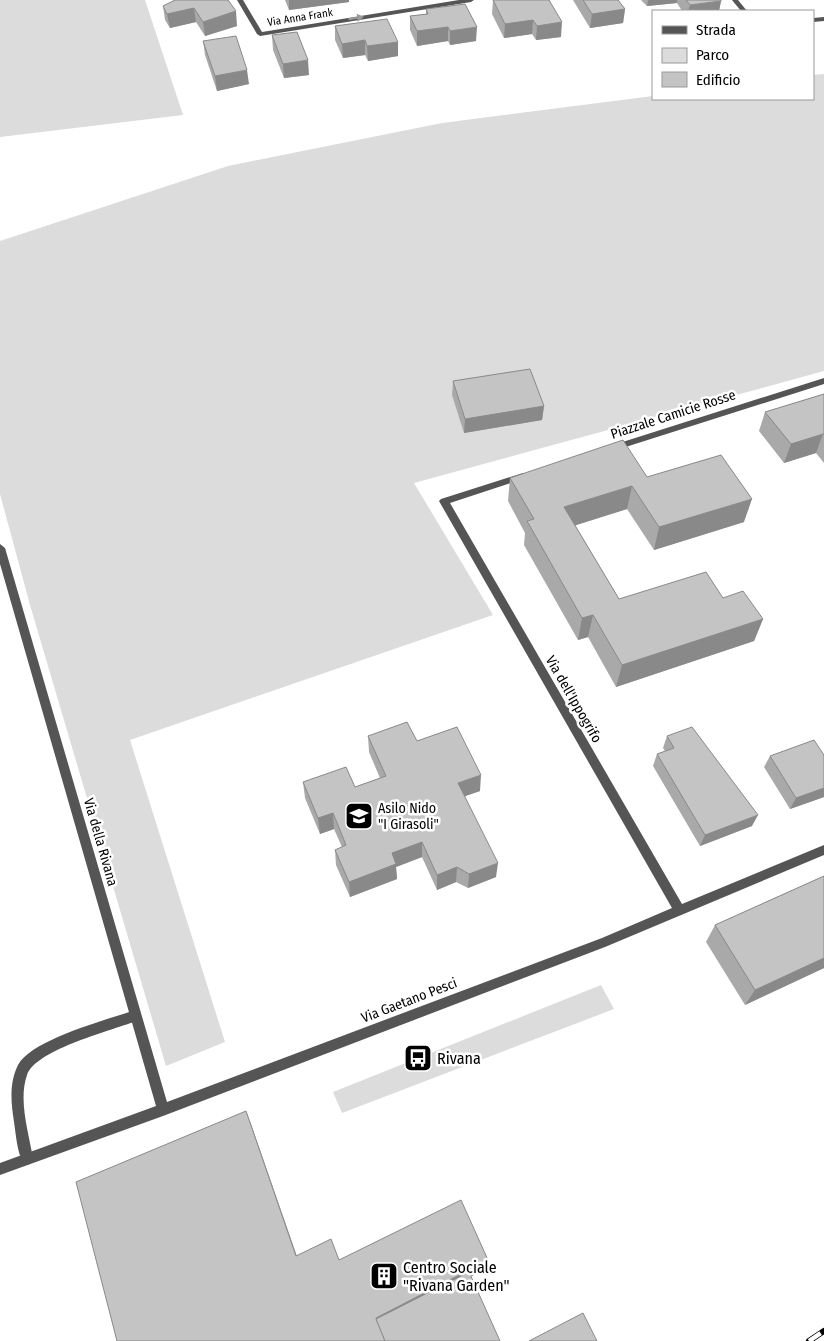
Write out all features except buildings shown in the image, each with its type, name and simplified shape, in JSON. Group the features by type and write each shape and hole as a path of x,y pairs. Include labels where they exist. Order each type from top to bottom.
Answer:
{"street":[{"name":"Via Anna Frank","path":"240,0 260,34 471,0"},
{"path":"735,0 743,10"},
{"name":"Piazzale Camicie Rosse","path":"606,450 824,381"},
{"name":"Via dell'Ippogrifo","path":"530,474 444,501 680,910"},
{"name":"Via della Rivana","path":"0,548 5,584 163,1110"},
{"name":"Via Gaetano Pesci","path":"0,1169 163,1110 605,942 824,850"},
{"path":"27,1159 18,1092 21,1075 25,1066 36,1055 50,1048 136,1016"}],"green space":[{"path":"0,0 145,0 183,115 0,137"},
{"path":"824,74 824,371 414,483 493,615 130,740 225,1042 166,1066 30,605 0,494 0,241 228,166 442,123 652,96 652,100 814,100 814,75"},
{"path":"601,985 614,1009 342,1113 333,1092"}],"railway":[{"path":"809,1341 824,1331"}],"place":[{"name":"Asilo Nido \"I Girasoli\"","path":"359,816"},
{"name":"Rivana","path":"418,1058"},
{"name":"Centro Sociale \"Rivana Garden\"","path":"384,1276"}]}
